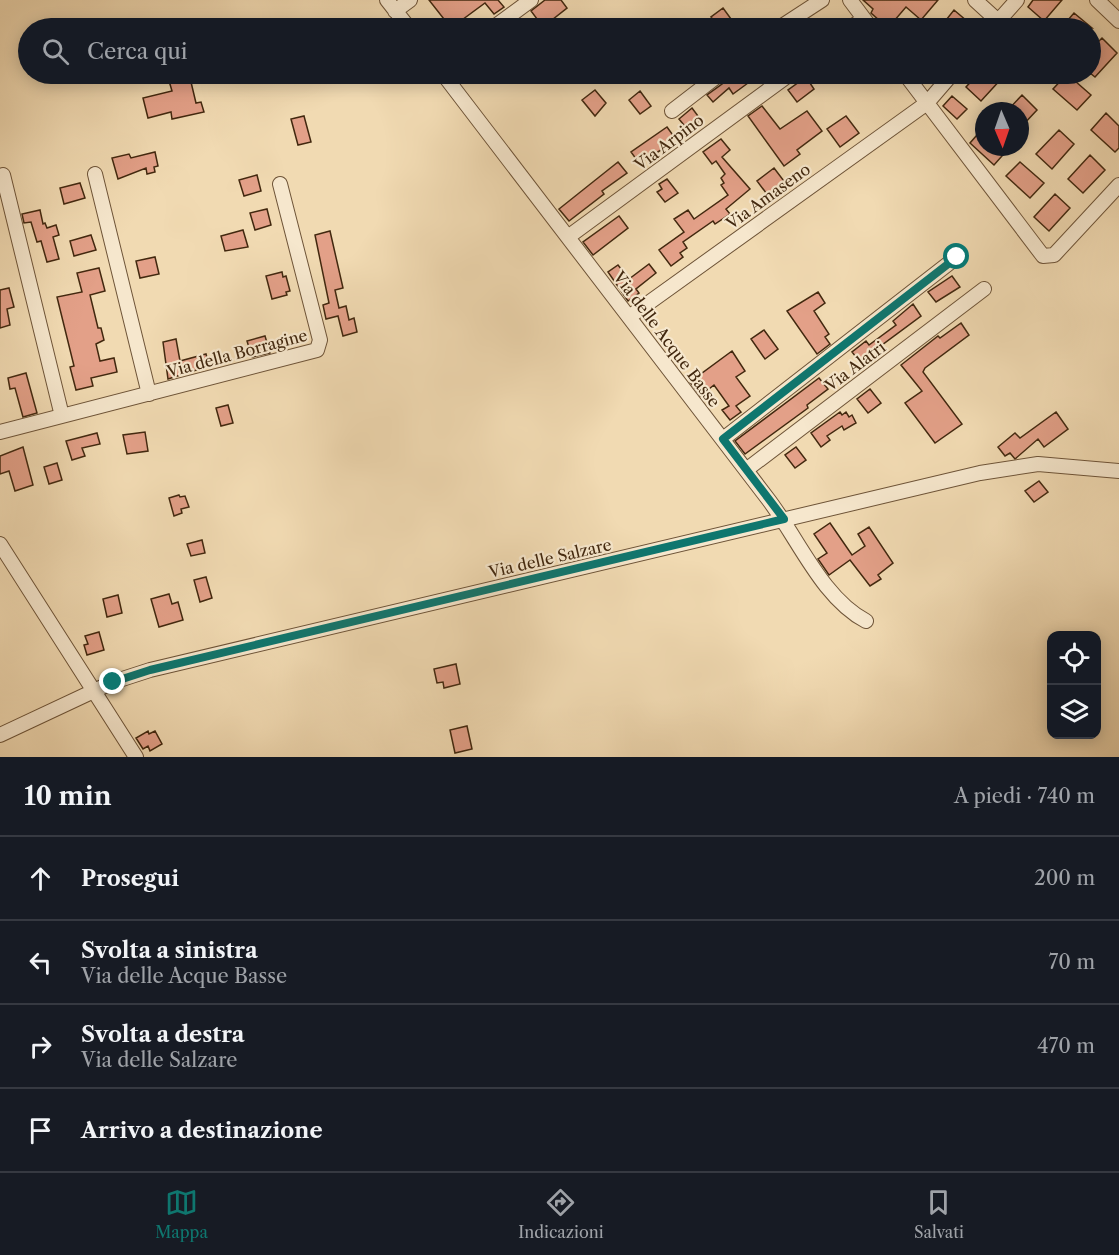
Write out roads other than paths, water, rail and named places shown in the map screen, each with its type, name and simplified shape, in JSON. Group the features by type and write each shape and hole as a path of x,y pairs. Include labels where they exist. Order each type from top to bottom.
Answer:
{"street":[{"path":"401,18 391,5 410,0"},
{"path":"507,18 531,0"},
{"path":"794,18 822,0"},
{"path":"850,0 863,18"},
{"path":"975,0 989,18"},
{"path":"1001,18 1017,0"},
{"path":"1097,0 1119,21"},
{"name":"Via delle Acque Basse","path":"451,84 784,519 835,598 866,621"},
{"path":"672,111 707,84"},
{"name":"Via Arpino","path":"568,237 776,84"},
{"path":"913,84 1039,252 1047,257 1055,253 1119,184"},
{"name":"Via Amaseno","path":"629,317 927,103 943,84"},
{"path":"95,174 148,394"},
{"path":"3,175 62,416"},
{"name":"Via della Borragine","path":"0,432 311,353 319,348 320,340 280,184"},
{"path":"723,439 957,257"},
{"name":"Via Alatri","path":"746,470 984,289"},
{"name":"Via delle Salzare","path":"0,735 94,691 150,670 784,519 1021,465 1065,464 1119,471"},
{"path":"0,544 136,757"}]}
